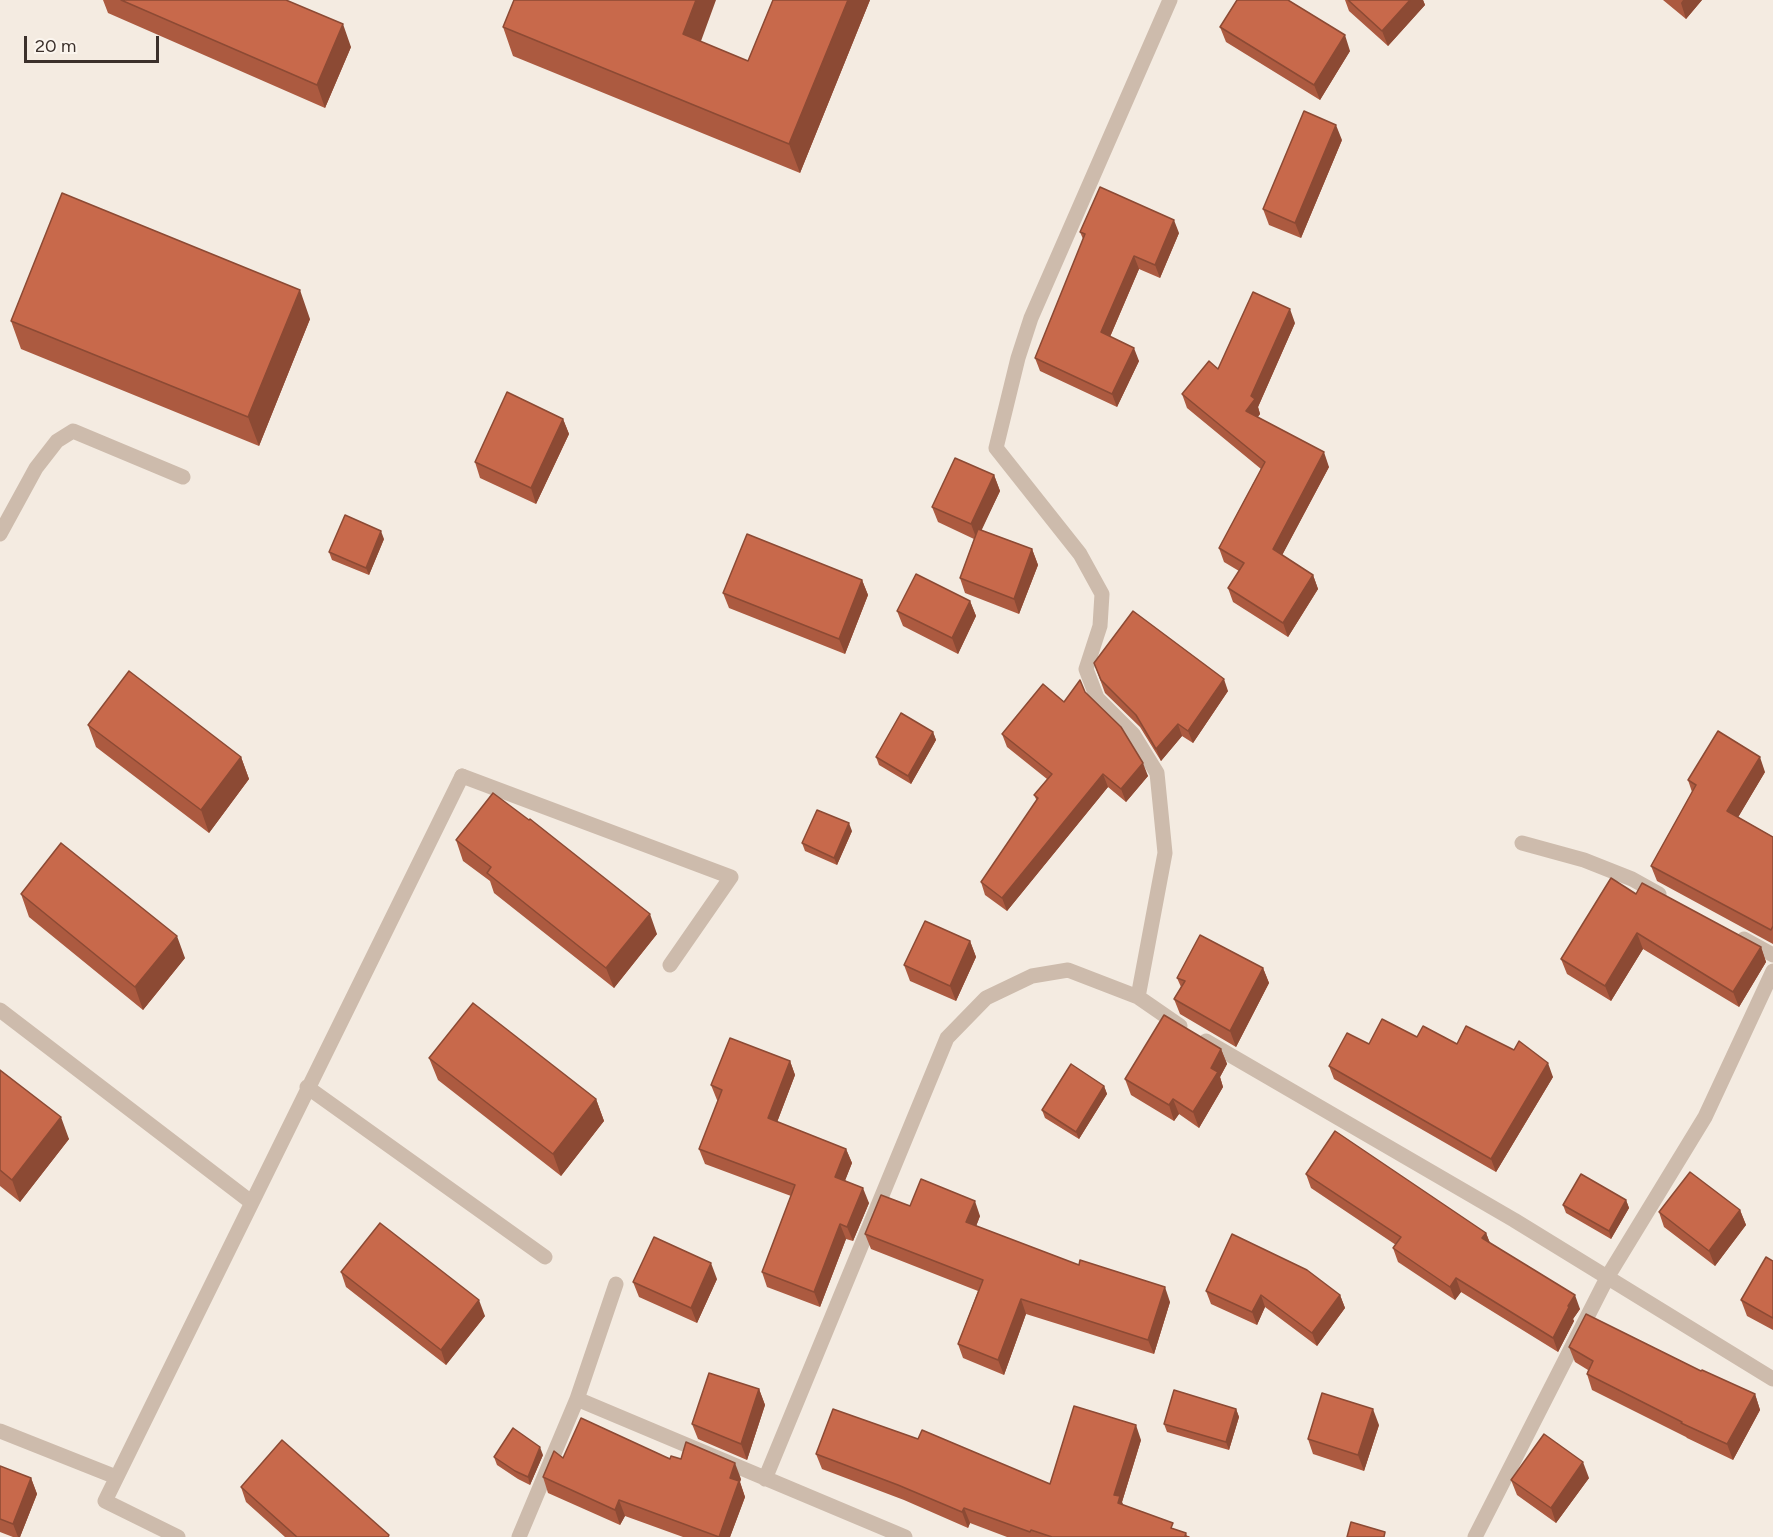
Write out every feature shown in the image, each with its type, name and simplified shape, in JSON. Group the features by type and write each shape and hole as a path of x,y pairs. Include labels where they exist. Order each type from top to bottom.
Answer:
{"street":[{"path":"1138,997 1165,854 1157,773 1133,734 1097,699 1086,669 1100,626 1102,594 1080,554 996,448 1018,357 1031,318 1170,0"},
{"path":"0,534 36,468 57,441 73,431 183,477"},
{"path":"178,1537 105,1501 462,776 732,876 670,965"},
{"path":"1522,843 1584,860 1632,879 1672,901"},
{"path":"1733,933 1773,955"},
{"path":"765,1479 947,1038 986,998 1032,976 1068,970 1138,997 1172,1021 1608,1276 1773,1379"},
{"path":"1475,1537 1608,1276 1705,1117 1773,971"},
{"path":"0,1011 251,1202"},
{"path":"307,1087 545,1257"},
{"path":"519,1537 578,1399 616,1284"},
{"path":"578,1399 905,1537"},
{"path":"0,1431 116,1477"}],"building":[{"path":"121,0 286,0 343,24 317,85"},
{"path":"514,0 696,0 683,34 748,61 773,0 848,0 789,144 503,27"},
{"path":"1237,0 1288,0 1345,35 1314,85 1220,27"},
{"path":"1348,0 1410,0 1382,31"},
{"path":"1304,111 1336,125 1295,223 1263,209"},
{"path":"1100,187 1174,220 1155,265 1134,256 1101,332 1134,348 1112,394 1035,358 1085,234 1080,232"},
{"path":"62,193 300,290 248,417 11,321"},
{"path":"1253,292 1290,309 1251,396 1255,399 1246,411 1324,452 1273,549 1313,575 1283,623 1228,588 1244,563 1219,548 1265,462 1182,394 1209,361 1218,369"},
{"path":"507,392 563,419 531,488 475,462"},
{"path":"955,458 994,475 971,524 932,507"},
{"path":"345,515 381,531 366,568 329,552"},
{"path":"978,529 1032,549 1014,599 960,578"},
{"path":"747,534 862,580 839,639 723,593"},
{"path":"916,574 970,601 952,638 897,611"},
{"path":"1133,611 1224,679 1188,731 1178,724 1156,749 1136,715 1101,680 1094,663"},
{"path":"129,671 241,757 201,810 88,725"},
{"path":"1080,680 1085,692 1121,727 1143,763 1121,789 1103,774 1002,898 981,882 1038,798 1034,795 1052,774 1002,734 1043,684 1064,702"},
{"path":"901,713 933,732 908,776 876,757"},
{"path":"1718,731 1760,757 1727,811 1773,837 1773,926 1771,930 1651,866 1696,785 1688,780"},
{"path":"493,793 530,819 650,914 606,968 487,873 491,867 456,840"},
{"path":"817,810 849,823 834,858 802,843"},
{"path":"61,843 177,936 135,987 21,894"},
{"path":"1611,878 1636,894 1642,883 1761,947 1733,992 1637,933 1605,986 1561,959"},
{"path":"925,921 970,941 950,986 904,965"},
{"path":"1200,935 1263,968 1230,1031 1174,999 1185,981 1177,978"},
{"path":"473,1003 596,1099 553,1154 429,1058"},
{"path":"1164,1015 1221,1049 1211,1068 1218,1072 1193,1112 1173,1099 1169,1105 1125,1079"},
{"path":"1382,1019 1417,1037 1423,1026 1457,1044 1466,1026 1514,1050 1519,1041 1548,1063 1491,1159 1329,1066 1347,1033 1369,1044"},
{"path":"730,1038 790,1061 768,1118 846,1149 835,1177 863,1188 847,1227 840,1224 814,1292 762,1272 795,1185 699,1149 722,1090 711,1085"},
{"path":"1071,1064 1104,1086 1076,1132 1042,1110"},
{"path":"0,1070 61,1117 12,1180 0,1170"},
{"path":"1335,1131 1486,1233 1482,1238 1575,1295 1553,1338 1456,1278 1450,1287 1393,1248 1401,1237 1306,1174"},
{"path":"1690,1172 1740,1210 1709,1251 1659,1212"},
{"path":"1581,1174 1626,1200 1609,1231 1563,1205"},
{"path":"921,1179 975,1201 966,1222 1079,1265 1080,1260 1165,1287 1148,1340 1021,1299 998,1360 958,1344 983,1280 865,1234 881,1195 910,1206"},
{"path":"380,1223 479,1300 441,1350 341,1272"},
{"path":"1232,1234 1307,1270 1340,1295 1312,1333 1261,1295 1252,1312 1206,1291"},
{"path":"654,1237 711,1263 691,1308 633,1282"},
{"path":"1766,1257 1773,1261 1773,1318 1741,1300"},
{"path":"1586,1314 1701,1371 1755,1394 1727,1444 1587,1374 1593,1361 1569,1347"},
{"path":"709,1373 759,1389 741,1444 692,1424"},
{"path":"1174,1390 1236,1409 1226,1442 1164,1424"},
{"path":"1322,1393 1373,1409 1358,1455 1308,1439"},
{"path":"1074,1406 1136,1425 1114,1495 1120,1496 1118,1503 1173,1523 1171,1528 1186,1533 1185,1536 1189,1537 1052,1537 1031,1530 1030,1532 964,1508 962,1512 816,1454 833,1409 918,1439 922,1430 1050,1484"},
{"path":"581,1418 670,1459 671,1456 681,1459 686,1442 735,1463 730,1478 739,1481 719,1537 619,1500 615,1510 543,1477 554,1451 563,1458"},
{"path":"513,1428 540,1447 528,1477 494,1457"},
{"path":"1544,1434 1583,1462 1551,1508 1511,1480"},
{"path":"282,1440 389,1535 388,1537 297,1537 241,1487"},
{"path":"0,1466 31,1478 13,1524 0,1519"},
{"path":"1351,1522 1385,1532 1384,1537 1347,1537"}]}
